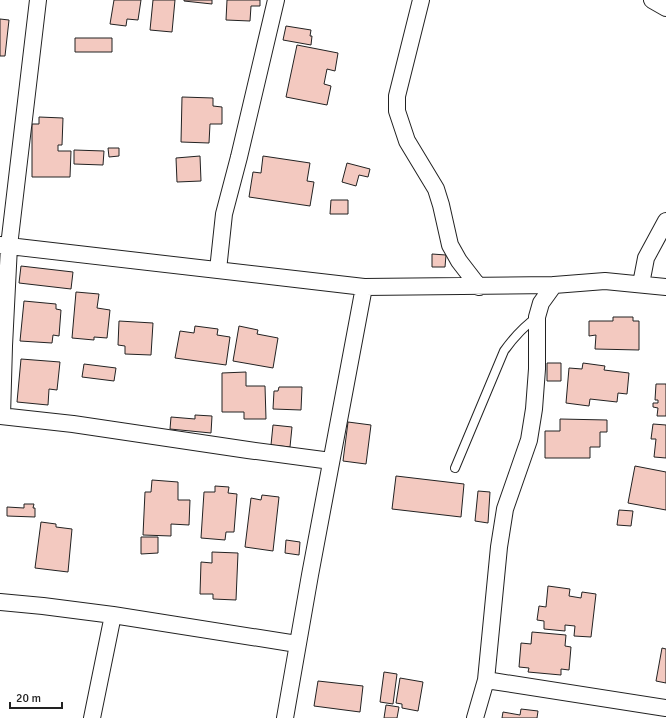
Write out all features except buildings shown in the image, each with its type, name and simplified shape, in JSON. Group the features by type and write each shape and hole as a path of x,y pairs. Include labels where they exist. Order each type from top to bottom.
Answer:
{"street":[{"path":"38,0 5,246 4,346 1,416 73,424 331,461"},
{"path":"218,270 224,214 240,157 276,0"},
{"path":"421,0 397,96 397,111 407,141 436,189 450,245 459,261 479,286"},
{"path":"652,0 666,8"},
{"path":"641,284 646,258 666,221"},
{"path":"5,246 364,287 554,285 605,281 666,287"},
{"path":"475,718 486,680 498,547 505,509 529,440 534,409 537,369 537,317 542,303 554,285"},
{"path":"285,718 297,644 364,287"},
{"path":"0,602 113,615 297,644"},
{"path":"92,718 113,615"},
{"path":"486,680 666,708"}],"lane":[{"path":"454,468 504,351 513,338 537,317"}]}
